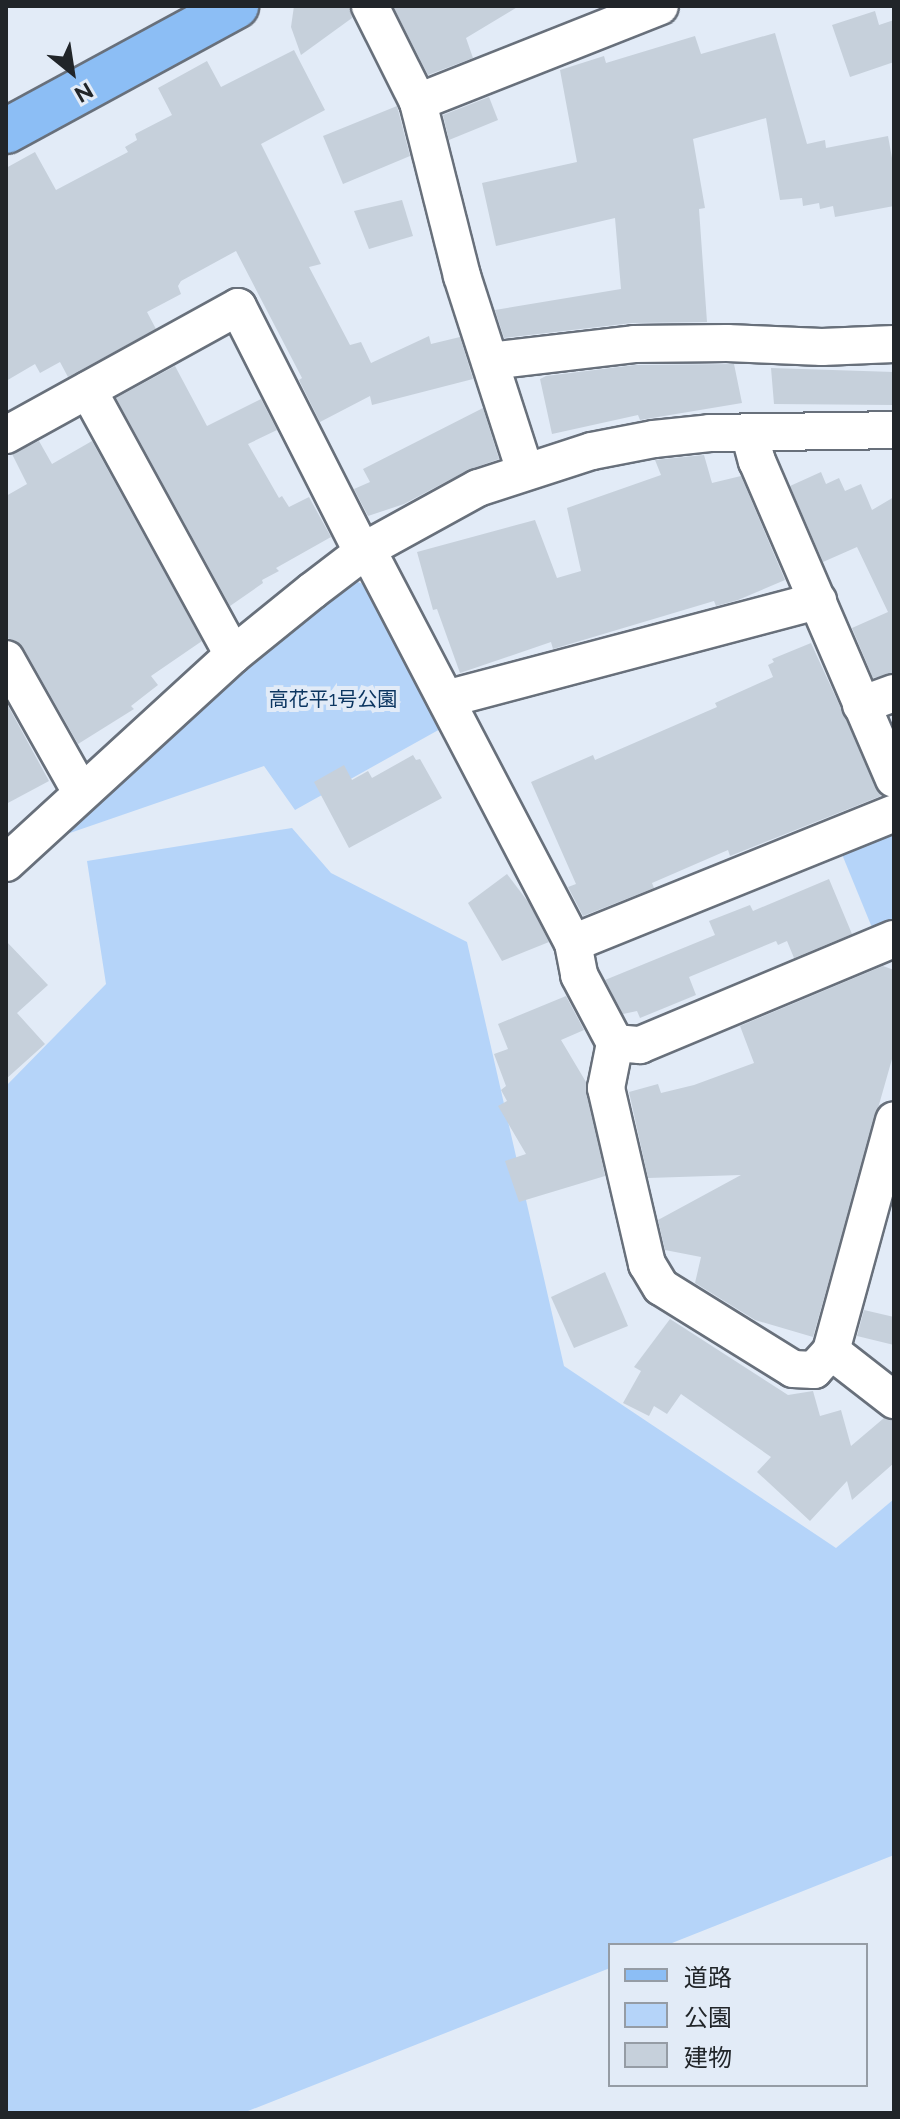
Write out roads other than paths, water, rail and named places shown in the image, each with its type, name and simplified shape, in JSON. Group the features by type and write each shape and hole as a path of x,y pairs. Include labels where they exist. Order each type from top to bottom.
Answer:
{"main road":[{"path":"6,131 236,6"}],"street":[{"path":"370,6 418,102 462,276 525,471"},
{"path":"418,102 660,6"},
{"path":"6,435 238,307 573,943 579,975 615,1043 606,1088 647,1264 661,1287 793,1369 814,1370 831,1351 894,1120"},
{"path":"490,361 634,344 727,343 822,347 894,344"},
{"path":"88,390 233,655"},
{"path":"6,863 233,655 365,551 478,488 592,451 654,439 749,432 894,430"},
{"path":"749,432 757,461 818,601 878,699 894,779"},
{"path":"446,699 818,601"},
{"path":"6,659 81,792"},
{"path":"573,943 894,813"},
{"path":"615,1043 640,1045 894,939"},
{"path":"831,1351 894,1400"}],"park label":[{"name":"高花平1号公園","path":"333,699"}]}
